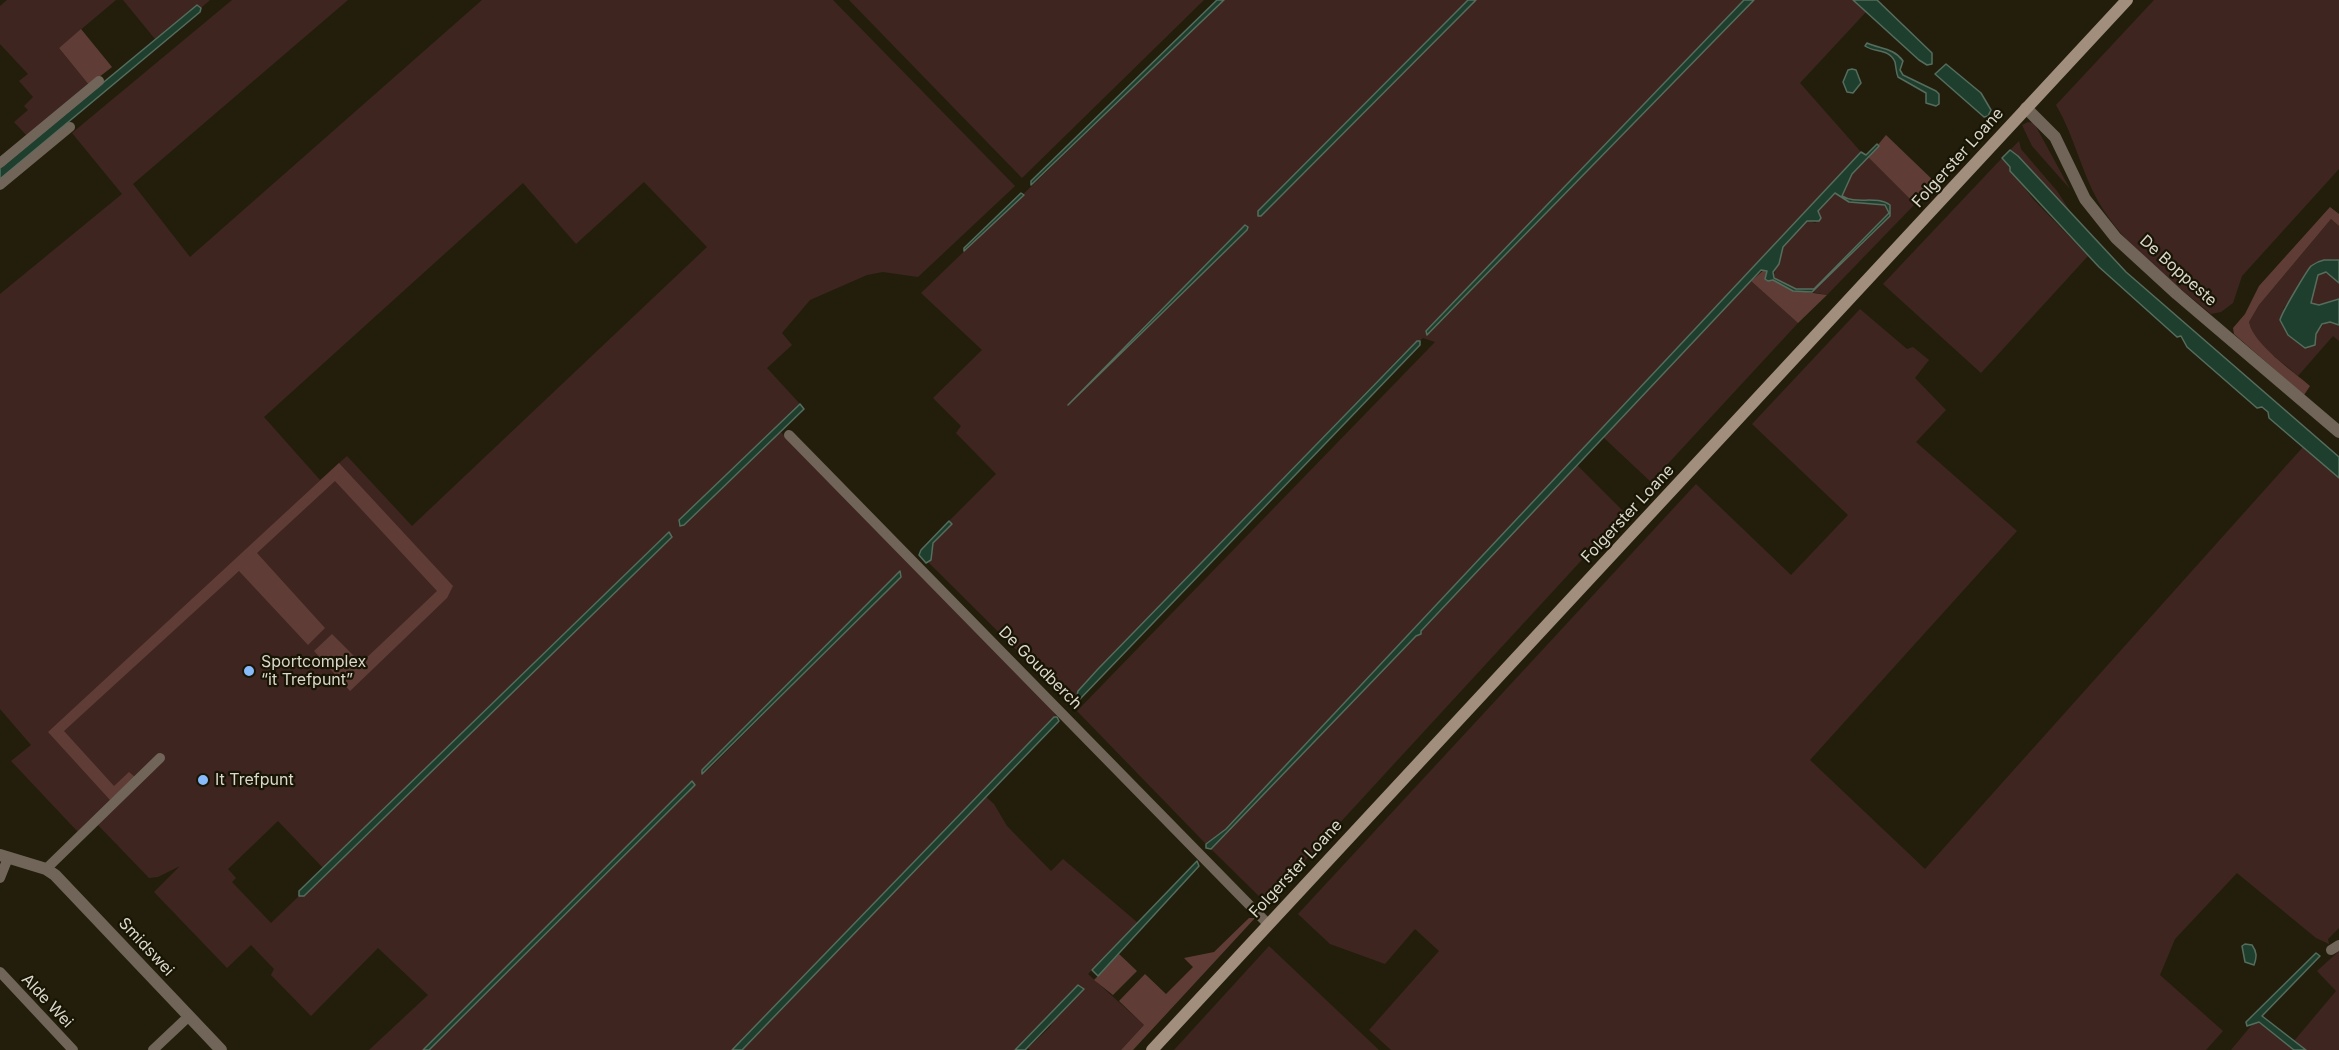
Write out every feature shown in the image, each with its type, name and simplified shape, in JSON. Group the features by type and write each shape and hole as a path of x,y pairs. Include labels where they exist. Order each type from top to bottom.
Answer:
{"main road":[{"name":"Folgerster Loane","path":"1152,1050 2127,0"}],"street":[{"path":"0,163 99,81"},
{"name":"De Boppeste","path":"2026,108 2055,137 2085,199 2116,238 2177,294 2339,432"},
{"path":"0,185 70,127"},
{"name":"De Goudberch","path":"789,435 1268,924"},
{"path":"46,869 160,758"},
{"path":"0,878 4,857"},
{"name":"Smidswei","path":"4,857 46,869 86,907 221,1050"},
{"name":"Alde Wei","path":"0,972 73,1050"},
{"path":"153,1050 189,1016"}],"shaded area":[{"path":"7,0 116,0 59,48 89,85 28,137 14,122 28,110 24,106 33,97 19,81 28,74 0,44 0,6"},
{"path":"123,0 210,0 201,8 197,5 155,39"},
{"path":"232,0 348,0 133,184 190,257 482,0 833,0 1015,186 918,277 883,272 867,275 810,300 782,333 792,345 767,368 800,404 678,523 681,527 684,525 780,431 1046,702 1057,717 1024,747 732,1050 429,1050 695,785 690,782 423,1050 369,1050 428,995 378,948 311,1016 271,975 274,969 251,945 227,968 154,892 180,866 158,877 149,878 97,824 78,832 11,761 31,745 0,709 0,294 122,194 72,133","holes":["644,182 707,247 412,526 347,456 320,480 264,417 523,183 576,244","666,534 673,535 304,896 299,896 271,923 232,882 236,878 228,869 278,821 323,868","900,572 900,577 887,591 704,774 765,708"]},
{"path":"849,0 1204,0 1022,178"},
{"path":"1217,0 1224,0 1031,185 1031,181"},
{"path":"1224,0 1468,0 1329,140 1261,216 1476,0 1744,0 1426,331 1428,335 1754,0 1853,0 1866,12 1800,83 1861,152 1226,829 1206,844 1077,711 1435,342 1423,338 1401,356 1098,669 1075,697 1068,701 929,563 933,543 951,525 949,521 996,474 956,433 961,426 933,398 982,350 921,293","holes":["1245,225 1248,227 1247,230 1068,405"]},
{"path":"1468,0 1476,0 1261,216 1258,216 1258,211"},
{"path":"1744,0 1754,0 1427,335 1426,331"},
{"path":"1853,0 1877,0 1932,53 1932,64 1927,65 1919,60"},
{"path":"2154,0 2339,0 2339,169 2242,276 2233,303 2221,312 2211,314 2135,248 2109,218 2092,189 2068,128 2056,105"},
{"path":"197,5 201,8 200,12 0,179 0,168"},
{"path":"81,29 112,67 89,85 59,48"},
{"path":"1867,43 1891,51 1899,57 1903,61 1900,70 1903,75 1936,91 1939,94 1939,104 1936,106 1926,103 1926,93 1898,77 1892,58 1886,53 1865,46"},
{"path":"1946,64 1981,93 1991,110 1988,116 1984,117 1935,74"},
{"path":"1848,70 1856,70 1861,83 1853,93 1847,92 1843,82"},
{"path":"2028,122 2034,123 2070,189 2032,146 2022,125"},
{"path":"1886,135 1937,184 1915,204 1868,157"},
{"path":"2019,141 2021,149 2057,191 2077,222 2010,150"},
{"path":"1877,144 1879,146 1852,174 1842,196 1854,200 1885,202 1890,205 1890,216 1812,292 1793,291 1773,280 1768,281 1765,279 1767,271 1761,270 1421,631 1421,634 1416,636 1211,849 1206,848 1206,844 1226,829 1861,152 1866,155","holes":["1835,193 1849,202 1885,205 1889,213 1814,289 1796,289 1774,278 1773,272 1779,264 1783,247 1807,221 1819,221 1821,218 1818,211"]},
{"path":"2010,150 2126,272 2339,457 2339,478 2269,418 2268,412 2262,407 2257,408 2187,347 2181,336 2177,337 2099,267 2010,171 2010,167 2002,158"},
{"path":"1868,157 1915,204 1827,295 1812,292 1890,216 1890,205 1885,202 1854,200 1842,196 1852,174"},
{"path":"2002,158 2033,199 2088,256 1981,373 1883,284"},
{"path":"1021,193 1024,195 964,251 964,248"},
{"path":"1836,193 1849,202 1885,205 1889,213 1814,289 1796,289 1773,278 1783,247 1807,221 1816,223 1818,211"},
{"path":"2330,207 2339,214 2339,226 2331,219 2259,305 2249,322 2252,330 2266,348 2310,386 2304,395 2234,334 2233,328 2245,314 2259,286"},
{"path":"2331,219 2339,226 2339,260 2334,259 2309,269 2283,309 2316,334 2326,322 2339,325 2339,341 2333,336 2298,376 2262,345 2249,322 2259,305"},
{"path":"1245,225 1248,227 1247,230 1068,405"},
{"path":"2324,260 2339,260 2339,283 2326,272 2318,275 2311,303 2319,305 2339,299 2339,325 2330,322 2322,324 2316,334 2315,345 2305,348 2288,335 2280,320 2311,266"},
{"path":"1765,269 1772,277 1792,289 1827,295 1798,323 1751,281"},
{"path":"2322,272 2331,275 2339,283 2339,299 2313,306 2311,298 2313,288"},
{"path":"1751,281 1798,323 1651,482 1603,437"},
{"path":"1860,309 1907,349 1913,347 1929,360 1915,378 1946,410 1916,442 2017,531 1810,760 1925,869 2303,447 2339,478 2339,928 2328,939 2329,944 2316,938 2237,873 2175,939 2160,975 2223,1031 2206,1050 1391,1050 1369,1030 1439,951 1415,929 1385,964 1330,944 1298,914 1696,484 1791,575 1848,515 1752,424"},
{"path":"1417,341 1420,341 1420,345 1080,699 1076,699 1078,691 1098,669"},
{"path":"800,404 804,409 684,525 680,526 679,520"},
{"path":"339,463 453,586 447,598 350,691 314,651 332,634 361,663 437,591 335,481 257,553 325,628 308,645 239,571 64,731 114,786 129,772 135,777 110,800 48,732"},
{"path":"1577,465 1625,513 1266,903 1211,849 1416,636 1421,634 1421,631"},
{"path":"949,521 952,524 933,543 931,560 926,563 919,555 921,550"},
{"path":"669,532 672,537 304,896 299,896 299,891"},
{"path":"900,571 901,577 702,774 702,770"},
{"path":"1054,717 1057,717 1059,721 742,1050 732,1050"},
{"path":"692,781 695,785 429,1050 423,1050"},
{"path":"985,796 994,804 1007,826 1051,871 1063,859 1138,923 1088,974 1144,1025 1121,1050 1030,1050 1028,1048 1049,1028 1078,985 1015,1050 742,1050"},
{"path":"1197,861 1199,866 1098,976 1092,970"},
{"path":"1249,918 1255,918 1133,1050 1121,1050 1144,1025 1119,1001 1145,974 1166,994 1193,967 1184,958 1214,952"},
{"path":"2252,945 2255,950 2254,965 2245,962 2242,946"},
{"path":"1269,946 1379,1050 1174,1050"},
{"path":"2339,951 2339,1050 2306,1050 2294,1041 2336,991 2317,971"},
{"path":"2316,953 2320,956 2262,1016 2306,1050 2294,1050 2259,1022 2247,1026 2246,1022"},
{"path":"1119,954 1137,971 1113,995 1094,980"},
{"path":"1078,985 1084,989 1025,1050 1015,1050"},
{"path":"2255,1021 2259,1022 2294,1050 2231,1050"}],"place":[{"name":"Sportcomplex “it Trefpunt”","path":"249,671"},
{"name":"It Trefpunt","path":"203,780"}]}
